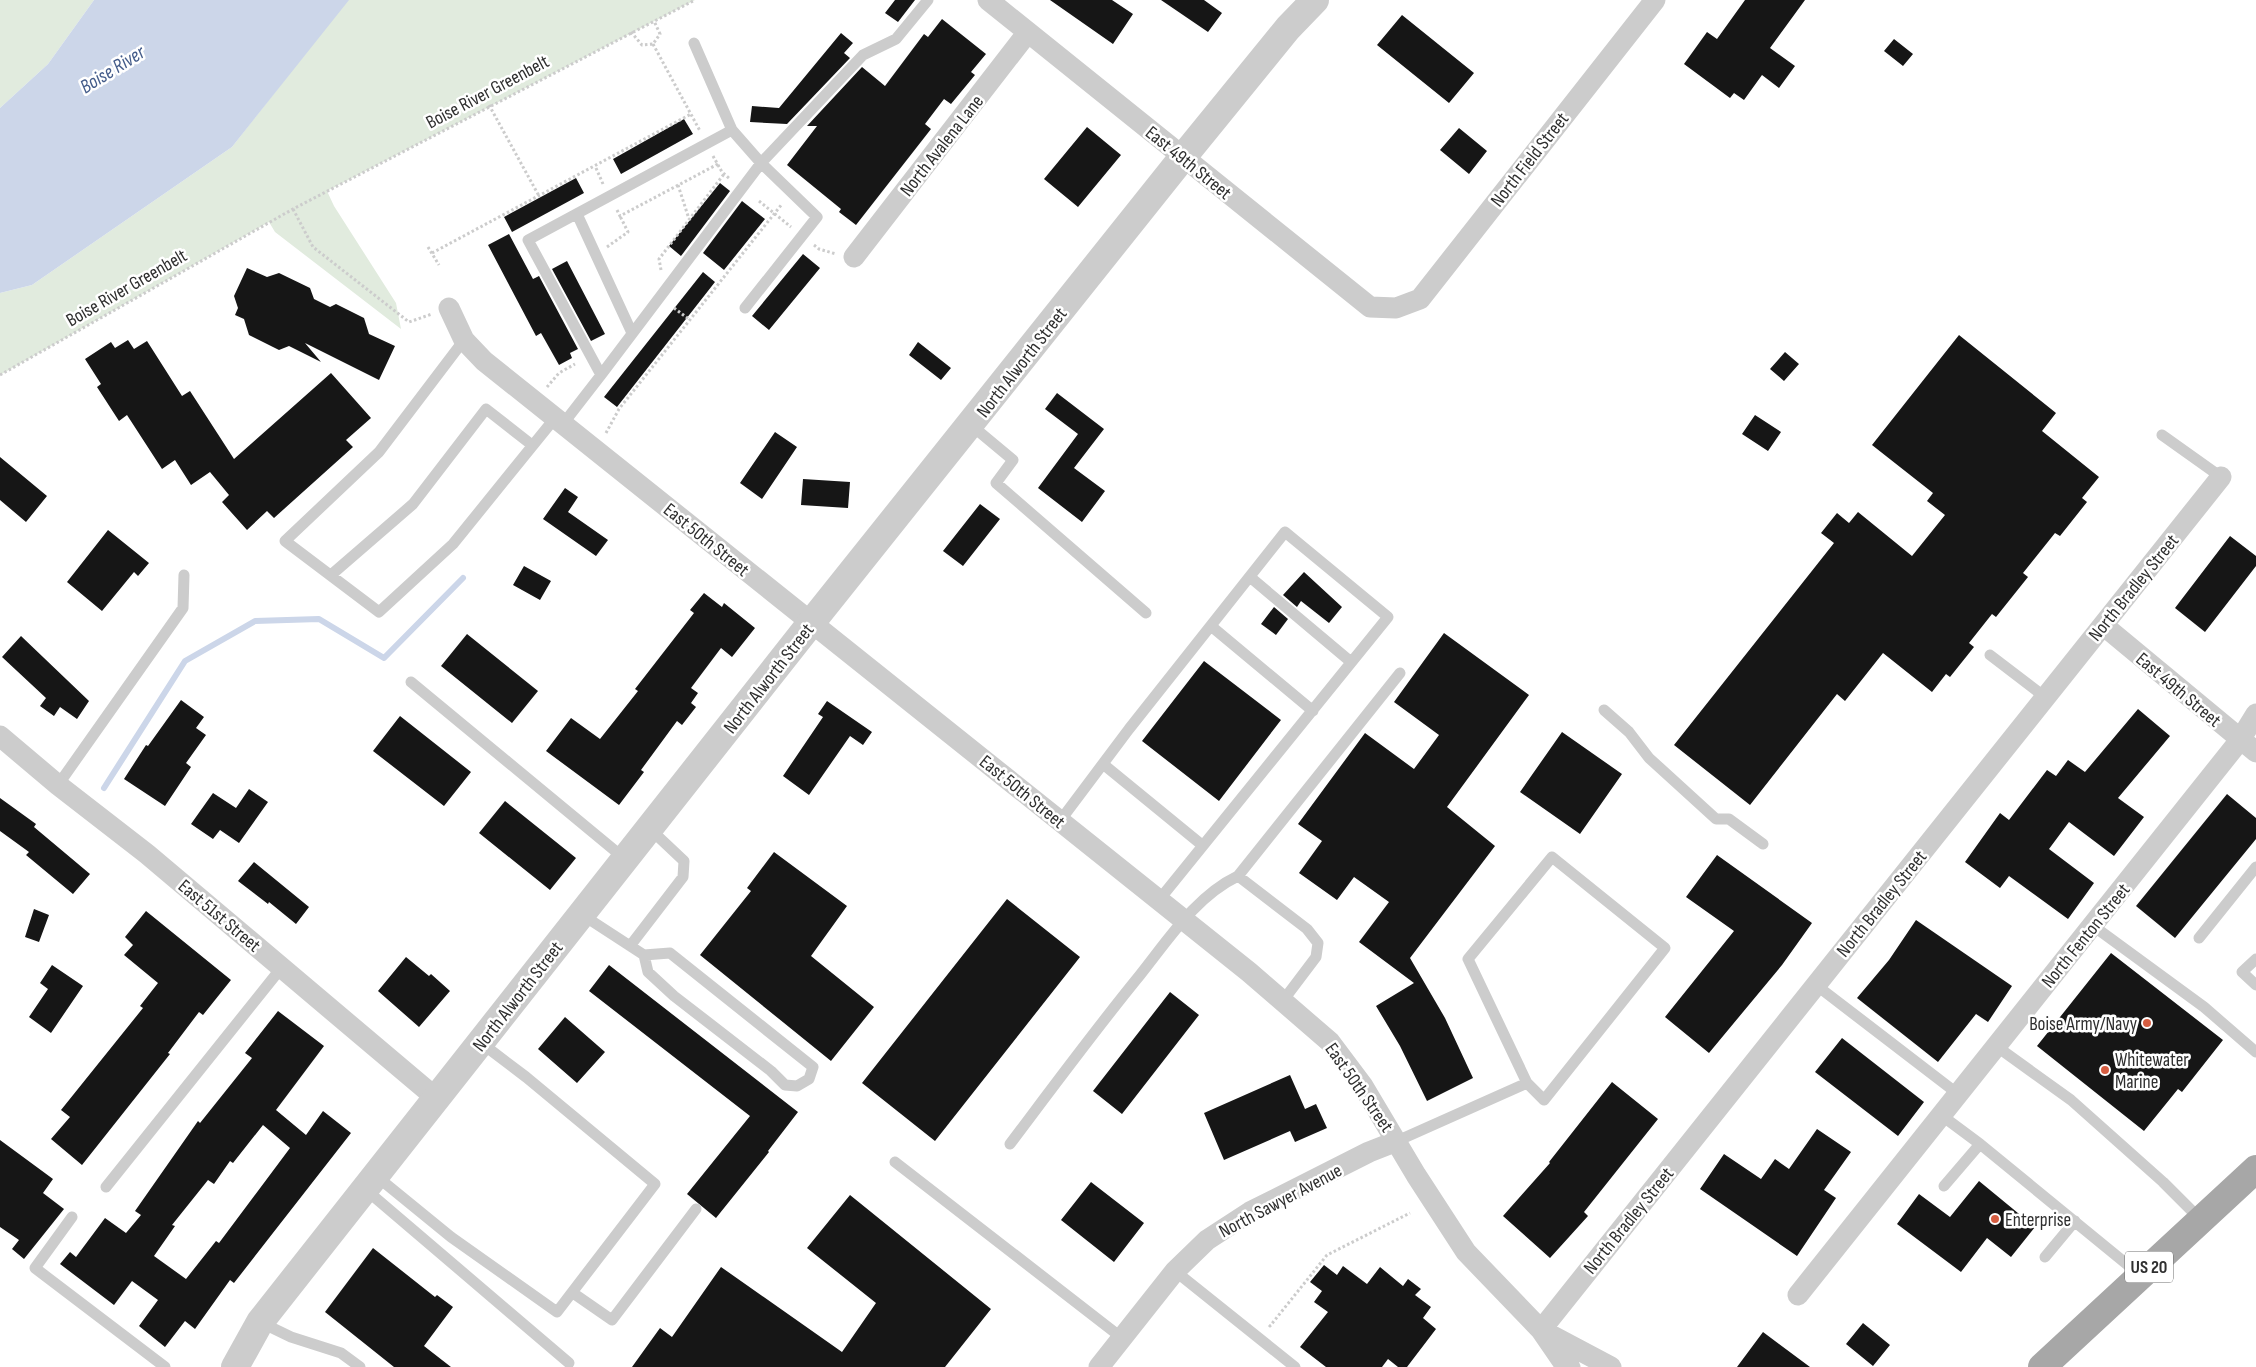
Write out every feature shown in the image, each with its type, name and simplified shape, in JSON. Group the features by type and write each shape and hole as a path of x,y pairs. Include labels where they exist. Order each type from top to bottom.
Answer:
{"main road":[{"name":"US 20","path":"2042,1367 2256,1168"}],"street":[{"name":"East 49th Street","path":"988,0 1370,307 1396,308"},
{"name":"North Alworth Street","path":"235,1367 260,1322 811,622 971,425 1183,157 1288,28 1315,0"},
{"name":"North Field Street","path":"1396,308 1420,299 1655,0"},
{"name":"North Avalena Lane","path":"845,256 1028,32"},
{"name":"East 50th Street","path":"449,308 464,340 484,361 1249,972 1330,1042 1363,1086 1416,1175 1466,1252 1540,1330 1564,1362 1570,1367"},
{"name":"North Bradley Street","path":"1540,1330 2221,477"},
{"name":"East 49th Street","path":"2103,625 2248,746"},
{"name":"North Fenton Street","path":"1798,1295 2092,925 2248,746 2256,714"},
{"name":"East 51st Street","path":"0,736 58,785 147,854 436,1098"},
{"name":"North Sawyer Avenue","path":"1099,1367 1175,1271 1207,1240 1250,1212 1369,1152 1397,1141"},
{"name":"East 50th Street","path":"1540,1330 1612,1367"}],"lane":[{"path":"464,340 379,452 285,541 379,612 453,544 532,445 559,421 601,375 761,163 862,55 896,39 928,0"},
{"path":"694,43 732,130 761,163 817,217 746,308"},
{"path":"601,375 528,240 732,130"},
{"path":"577,214 632,332"},
{"path":"331,575 413,504 486,409 532,445"},
{"path":"971,425 1013,460 996,483 1146,613"},
{"path":"2162,435 2221,477"},
{"path":"1060,821 1285,532 1388,617 1159,900"},
{"path":"58,785 183,608 184,575"},
{"path":"1250,577 1351,662"},
{"path":"1211,626 1313,711"},
{"path":"1990,655 2045,697"},
{"path":"1010,1144 1097,1028 1184,920 1222,884 1238,876 1400,673"},
{"path":"411,682 625,859"},
{"path":"1604,710 1629,732 1649,758 1716,818 1729,820 1763,844"},
{"path":"1103,764 1202,845"},
{"path":"630,946 682,877 684,861 649,828"},
{"path":"1552,857 1665,948 1544,1100 1527,1083 1468,959 1552,857"},
{"path":"2199,938 2256,868"},
{"path":"1238,876 1306,930 1318,943 1316,957 1282,1002"},
{"path":"581,914 644,955 670,953 813,1067 809,1079 797,1086 785,1086 771,1071 674,996 648,972 644,955"},
{"path":"2092,925 2204,1007 2256,1052"},
{"path":"2256,959 2242,972 2256,985"},
{"path":"106,1187 282,968"},
{"path":"1816,985 1958,1094"},
{"path":"370,1182 557,1312 573,1293 655,1184 526,1077 480,1042"},
{"path":"1996,1046 2071,1100 2163,1182 2200,1219"},
{"path":"1397,1141 1527,1083"},
{"path":"1941,1115 1980,1144 2140,1275"},
{"path":"1944,1186 1980,1144"},
{"path":"895,1162 1122,1338"},
{"path":"370,1182 569,1363"},
{"path":"573,1293 612,1320 696,1209"},
{"path":"72,1217 35,1268 165,1367"},
{"path":"2045,1257 2075,1222"},
{"path":"1175,1271 1294,1367"},
{"path":"260,1322 291,1337 341,1353 360,1367"}],"path":[{"name":"Boise River Greenbelt","path":"0,375 292,209 695,0"},
{"path":"631,32 642,45 653,44 660,34 654,20"},
{"path":"653,44 701,132"},
{"path":"489,106 539,196"},
{"path":"432,253 691,114"},
{"path":"712,153 724,174 735,182"},
{"path":"620,216 718,164"},
{"path":"596,168 604,184"},
{"path":"660,276 659,259 724,174"},
{"path":"678,185 689,219"},
{"path":"759,201 794,230"},
{"path":"605,436 619,409 782,204"},
{"path":"603,249 628,232 614,205"},
{"path":"292,209 313,247 409,322"},
{"path":"814,245 819,249 845,256"},
{"path":"428,247 439,265"},
{"path":"674,308 690,320"},
{"path":"545,389 559,373 575,364"},
{"path":"1264,1321 1270,1326 1327,1255 1410,1214"}],"shaded area":[{"path":"0,0 94,0 48,64 0,108"},
{"path":"347,0 695,0 327,191 334,206 396,303 401,329 275,232 269,222 0,375 0,293 32,285 232,147"}],"water":[{"name":"Boise River","path":"94,0 349,0 232,147 32,285 0,293 0,108 48,64"}],"building":[{"path":"895,0 915,0 898,22 885,13"},
{"path":"1050,0 1112,0 1133,14 1113,44"},
{"path":"1161,0 1204,0 1222,13 1208,32"},
{"path":"1745,0 1805,0 1770,48 1795,66 1779,88 1762,75 1744,100 1734,93 1730,98 1684,64 1707,32 1717,39"},
{"path":"1402,15 1474,73 1449,103 1377,45"},
{"path":"942,19 986,54 971,72 975,75 951,104 944,99 925,124 931,129 856,225 839,212 841,209 787,165 817,126 807,126 862,67 885,86 924,34 928,37"},
{"path":"841,33 853,43 844,53 850,58 787,124 750,122 752,106 779,108"},
{"path":"1894,39 1913,54 1903,66 1884,51"},
{"path":"684,119 693,134 621,174 613,159"},
{"path":"1087,127 1121,155 1078,207 1044,179"},
{"path":"1459,128 1487,151 1469,174 1440,150"},
{"path":"576,178 584,193 512,232 504,217"},
{"path":"720,183 730,191 681,256 669,246"},
{"path":"742,201 765,219 724,270 703,253"},
{"path":"509,234 533,279 539,276 578,349 570,353 572,358 559,365 541,333 536,336 488,245"},
{"path":"803,254 820,268 769,330 752,316"},
{"path":"567,261 605,334 591,341 552,269"},
{"path":"247,268 267,277 279,273 310,288 314,299 330,307 336,304 364,318 369,334 395,346 379,380 305,343 321,362 289,346 279,350 249,335 244,319 235,315 238,308 234,296"},
{"path":"703,272 715,282 617,407 604,397"},
{"path":"1959,335 2056,413 2042,431 2099,477 2082,498 2087,502 2060,536 2055,533 2023,573 2028,577 1996,617 1992,614 1969,643 1974,647 1950,677 1946,674 1932,692 1883,653 1845,701 1837,694 1750,805 1674,745 1834,543 1821,533 1837,513 1849,523 1858,512 1912,556 1945,515 1927,501 1933,493 1872,445"},
{"path":"128,340 134,349 147,341 182,396 190,391 234,459 331,373 371,418 346,440 353,447 274,518 267,511 247,530 222,502 229,495 210,472 191,485 175,460 162,469 127,415 119,421 97,387 101,384 85,359 111,342 115,348"},
{"path":"918,342 951,368 941,380 909,355"},
{"path":"1785,352 1799,364 1784,381 1770,369"},
{"path":"1057,393 1104,429 1074,468 1105,491 1082,522 1038,488 1078,434 1045,409"},
{"path":"1755,415 1781,432 1768,451 1742,434"},
{"path":"775,432 797,447 762,499 740,483"},
{"path":"0,457 47,496 26,522 0,500"},
{"path":"803,479 850,482 848,508 801,505"},
{"path":"565,488 578,497 568,512 608,540 596,556 543,519"},
{"path":"980,504 1000,519 963,566 943,551"},
{"path":"108,530 149,563 138,576 134,572 102,611 67,582"},
{"path":"2230,536 2256,556 2256,566 2205,632 2175,608"},
{"path":"524,566 551,581 540,600 513,585"},
{"path":"1304,572 1342,607 1329,623 1301,601 1297,607 1283,595"},
{"path":"704,593 722,607 724,603 755,628 732,657 721,648 691,688 698,693 691,703 696,707 682,725 677,721 641,770 644,772 619,805 546,751 571,718 600,739 638,691 635,689 694,613 690,610"},
{"path":"1274,607 1288,619 1276,635 1261,624"},
{"path":"1444,633 1529,695 1447,807 1495,846 1410,958 1445,1018 1473,1078 1427,1101 1400,1046 1376,1006 1414,983 1359,942 1389,902 1354,877 1337,900 1299,873 1322,841 1298,824 1365,733 1414,769 1439,735 1394,702"},
{"path":"467,634 538,691 512,723 441,666"},
{"path":"21,636 89,701 77,719 60,707 54,716 40,706 46,698 2,657"},
{"path":"1204,661 1281,720 1219,801 1142,741"},
{"path":"181,700 204,717 196,728 206,735 186,763 191,767 165,806 124,779 146,745 148,746"},
{"path":"827,701 872,732 863,745 850,736 809,795 783,776 823,717 818,714"},
{"path":"2138,709 2170,736 2118,798 2144,817 2114,856 2069,822 2049,849 2094,883 2068,919 2009,876 2000,888 1965,862 2000,813 2009,820 2047,770 2056,776 2068,760 2085,772"},
{"path":"400,716 471,772 444,806 373,751"},
{"path":"1562,732 1622,774 1580,834 1520,792"},
{"path":"249,789 268,802 239,843 220,830 213,839 191,824 213,793 236,808"},
{"path":"2227,794 2256,818 2256,839 2175,938 2136,906"},
{"path":"0,798 36,824 34,827 90,874 73,894 26,855 29,852 0,831"},
{"path":"505,801 576,858 550,890 479,833"},
{"path":"774,852 847,906 811,956 874,1007 831,1061 700,955 751,891 747,888"},
{"path":"1717,855 1812,923 1782,965 1709,1053 1665,1017 1734,931 1686,897"},
{"path":"254,862 309,907 296,924 269,902 268,904 238,881"},
{"path":"1007,899 1080,957 935,1141 862,1083"},
{"path":"34,909 49,915 39,942 25,937"},
{"path":"146,911 231,980 203,1015 199,1012 168,1053 170,1054 82,1165 51,1139 70,1117 61,1110 143,1008 140,1006 158,983 124,955 133,945 125,937"},
{"path":"1916,920 2012,986 1988,1022 1976,1014 1938,1062 1857,998 1889,960"},
{"path":"2111,953 2223,1040 2182,1092 2178,1089 2144,1131 2037,1046"},
{"path":"406,957 429,976 431,974 450,991 419,1027 378,991"},
{"path":"52,965 83,986 51,1033 29,1017 48,989 40,983"},
{"path":"609,965 798,1112 769,1152 716,1218 687,1194 750,1116 589,991"},
{"path":"1170,992 1199,1015 1122,1114 1093,1091"},
{"path":"278,1011 324,1046 276,1110 306,1135 323,1111 351,1133 234,1283 230,1280 195,1329 185,1321 165,1347 139,1326 158,1300 132,1281 114,1305 60,1264 70,1252 76,1257 105,1218 126,1233 141,1215 135,1211 198,1121 200,1123 252,1058 245,1053","holes":["263,1125 290,1148 219,1243 216,1241 186,1279 154,1256 175,1226 172,1225 208,1180 214,1184 230,1161 233,1163"]},
{"path":"565,1017 605,1052 577,1083 538,1049"},
{"path":"1842,1038 1924,1102 1898,1136 1815,1072"},
{"path":"1290,1075 1305,1109 1316,1104 1327,1128 1295,1142 1290,1131 1224,1160 1204,1113"},
{"path":"1612,1082 1658,1119 1584,1212 1588,1216 1550,1258 1503,1216 1550,1163"},
{"path":"1817,1129 1851,1152 1824,1190 1836,1198 1797,1256 1700,1189 1724,1154 1761,1179 1775,1159 1789,1169"},
{"path":"0,1140 53,1179 43,1193 64,1209 24,1259 12,1249 19,1240 0,1227"},
{"path":"1979,1181 2035,1227 2011,1257 1987,1238 1961,1272 1897,1224 1919,1194 1950,1217"},
{"path":"1091,1182 1144,1223 1114,1262 1061,1220"},
{"path":"850,1195 991,1309 945,1367 632,1367 660,1328 672,1337 721,1267 842,1352 876,1303 807,1248"},
{"path":"373,1248 435,1297 437,1295 453,1307 424,1346 451,1367 394,1367 325,1312"},
{"path":"1324,1265 1337,1275 1343,1266 1367,1284 1380,1267 1403,1286 1408,1279 1421,1289 1415,1295 1431,1307 1423,1318 1436,1329 1407,1367 1398,1367 1388,1359 1382,1367 1326,1367 1300,1347 1328,1312 1314,1302 1322,1291 1310,1282"},
{"path":"1863,1323 1890,1345 1873,1366 1846,1344"},
{"path":"1763,1332 1810,1367 1737,1367"}],"waterway":[{"path":"104,788 185,661 255,621 319,619 384,658 463,578"}],"place":[{"name":"Boise Army/Navy","path":"2147,1023"},
{"name":"Whitewater Marine","path":"2105,1070"},
{"name":"Enterprise","path":"1995,1219"}]}
